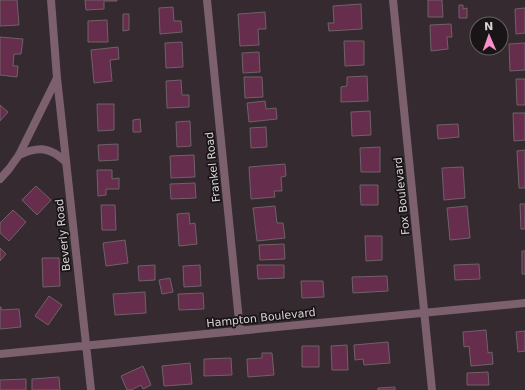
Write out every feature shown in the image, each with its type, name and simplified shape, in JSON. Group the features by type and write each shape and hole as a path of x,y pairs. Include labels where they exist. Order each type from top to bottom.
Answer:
{"street":[{"name":"Beverly Road","path":"51,0 57,78 91,390"},
{"name":"Frankel Road","path":"207,0 240,331"},
{"name":"Fox Boulevard","path":"393,0 432,390"},
{"path":"0,179 19,155 57,78"},
{"path":"19,155 28,150 42,149 54,152 66,162"},
{"name":"Hampton Boulevard","path":"0,354 525,303"}],"building":[{"path":"0,0 17,0 19,25 0,26"},
{"path":"85,0 117,1 104,1 104,9 86,10"},
{"path":"428,0 442,0 443,17 428,17"},
{"path":"361,4 362,29 329,31 328,23 334,23 333,6"},
{"path":"459,5 463,5 463,9 467,8 467,18 459,18"},
{"path":"173,7 174,21 181,21 182,32 160,34 159,8"},
{"path":"525,8 525,33 516,34 515,9"},
{"path":"265,12 266,29 258,29 259,45 240,46 238,14"},
{"path":"123,14 129,14 129,30 123,31"},
{"path":"107,20 108,42 88,42 88,21"},
{"path":"451,24 452,37 447,37 448,49 431,51 430,25"},
{"path":"0,37 23,39 21,54 14,54 13,66 18,66 17,77 0,75"},
{"path":"344,41 364,41 364,65 345,66"},
{"path":"182,42 183,67 166,68 165,43"},
{"path":"525,43 525,70 510,71 509,44"},
{"path":"118,47 119,59 110,60 112,81 94,83 91,50"},
{"path":"259,52 260,72 243,73 242,53"},
{"path":"367,76 368,101 341,102 341,87 347,86 347,77"},
{"path":"244,77 262,77 263,97 245,98"},
{"path":"516,79 525,79 525,105 517,105"},
{"path":"181,80 182,95 189,95 189,107 167,108 166,81"},
{"path":"265,101 266,109 276,108 277,119 249,122 247,103"},
{"path":"97,104 114,104 114,130 98,131"},
{"path":"0,105 8,112 0,121"},
{"path":"370,111 371,135 352,136 351,112"},
{"path":"513,113 525,113 525,140 514,141"},
{"path":"140,119 141,132 133,132 133,120"},
{"path":"190,121 191,146 177,147 176,122"},
{"path":"458,124 459,137 438,139 437,125"},
{"path":"266,127 267,147 251,148 250,128"},
{"path":"118,144 118,160 99,161 98,145"},
{"path":"380,147 380,172 361,172 360,148"},
{"path":"525,150 525,188 519,188 517,151"},
{"path":"194,155 195,177 171,178 170,156"},
{"path":"285,164 286,176 281,177 282,191 274,191 275,197 251,199 249,167"},
{"path":"463,167 465,198 444,200 442,168"},
{"path":"97,170 112,170 112,179 119,178 119,189 106,189 106,195 98,196"},
{"path":"195,183 196,198 171,199 170,184"},
{"path":"360,185 378,185 378,205 361,205"},
{"path":"36,186 51,200 37,215 22,200"},
{"path":"520,204 525,204 525,229 521,229"},
{"path":"101,205 115,205 116,230 102,230"},
{"path":"275,206 277,223 283,223 285,238 257,241 253,208"},
{"path":"467,206 470,238 450,240 447,208"},
{"path":"13,210 26,222 9,241 0,233 0,223"},
{"path":"189,213 190,224 195,223 197,244 179,246 177,214"},
{"path":"365,236 382,236 382,260 366,261"},
{"path":"125,240 128,263 106,266 103,243"},
{"path":"284,244 285,259 260,260 259,245"},
{"path":"0,248 6,254 0,261"},
{"path":"522,251 525,251 525,274 522,274"},
{"path":"42,258 59,258 60,286 43,287"},
{"path":"479,264 480,279 455,280 454,265"},
{"path":"155,265 155,280 139,281 138,266"},
{"path":"200,265 201,286 184,287 183,266"},
{"path":"257,265 284,265 284,278 258,279"},
{"path":"387,276 388,291 353,293 352,277"},
{"path":"170,278 173,292 162,294 159,280"},
{"path":"301,281 323,281 324,297 302,298"},
{"path":"145,292 146,313 115,315 113,294"},
{"path":"203,293 204,309 179,310 178,294"},
{"path":"49,296 62,305 48,325 35,316"},
{"path":"0,307 1,310 19,309 21,327 0,329"},
{"path":"486,330 488,353 492,352 493,364 471,366 469,346 464,347 463,332"},
{"path":"525,331 525,351 518,352 516,332"},
{"path":"388,342 390,363 364,365 363,359 355,360 354,345"},
{"path":"347,345 348,370 332,370 331,346"},
{"path":"302,346 319,346 319,367 302,367"},
{"path":"262,353 272,353 274,375 248,377 247,359 262,358"},
{"path":"231,358 232,375 204,376 204,359"},
{"path":"190,363 192,384 164,386 162,366"},
{"path":"143,366 151,385 143,389 141,385 131,390 127,390 121,376"},
{"path":"488,372 489,385 467,385 467,373"},
{"path":"59,377 60,390 32,390 32,379"},
{"path":"26,379 26,390 0,390 0,380"},
{"path":"395,387 395,390 378,390 378,388"}]}
